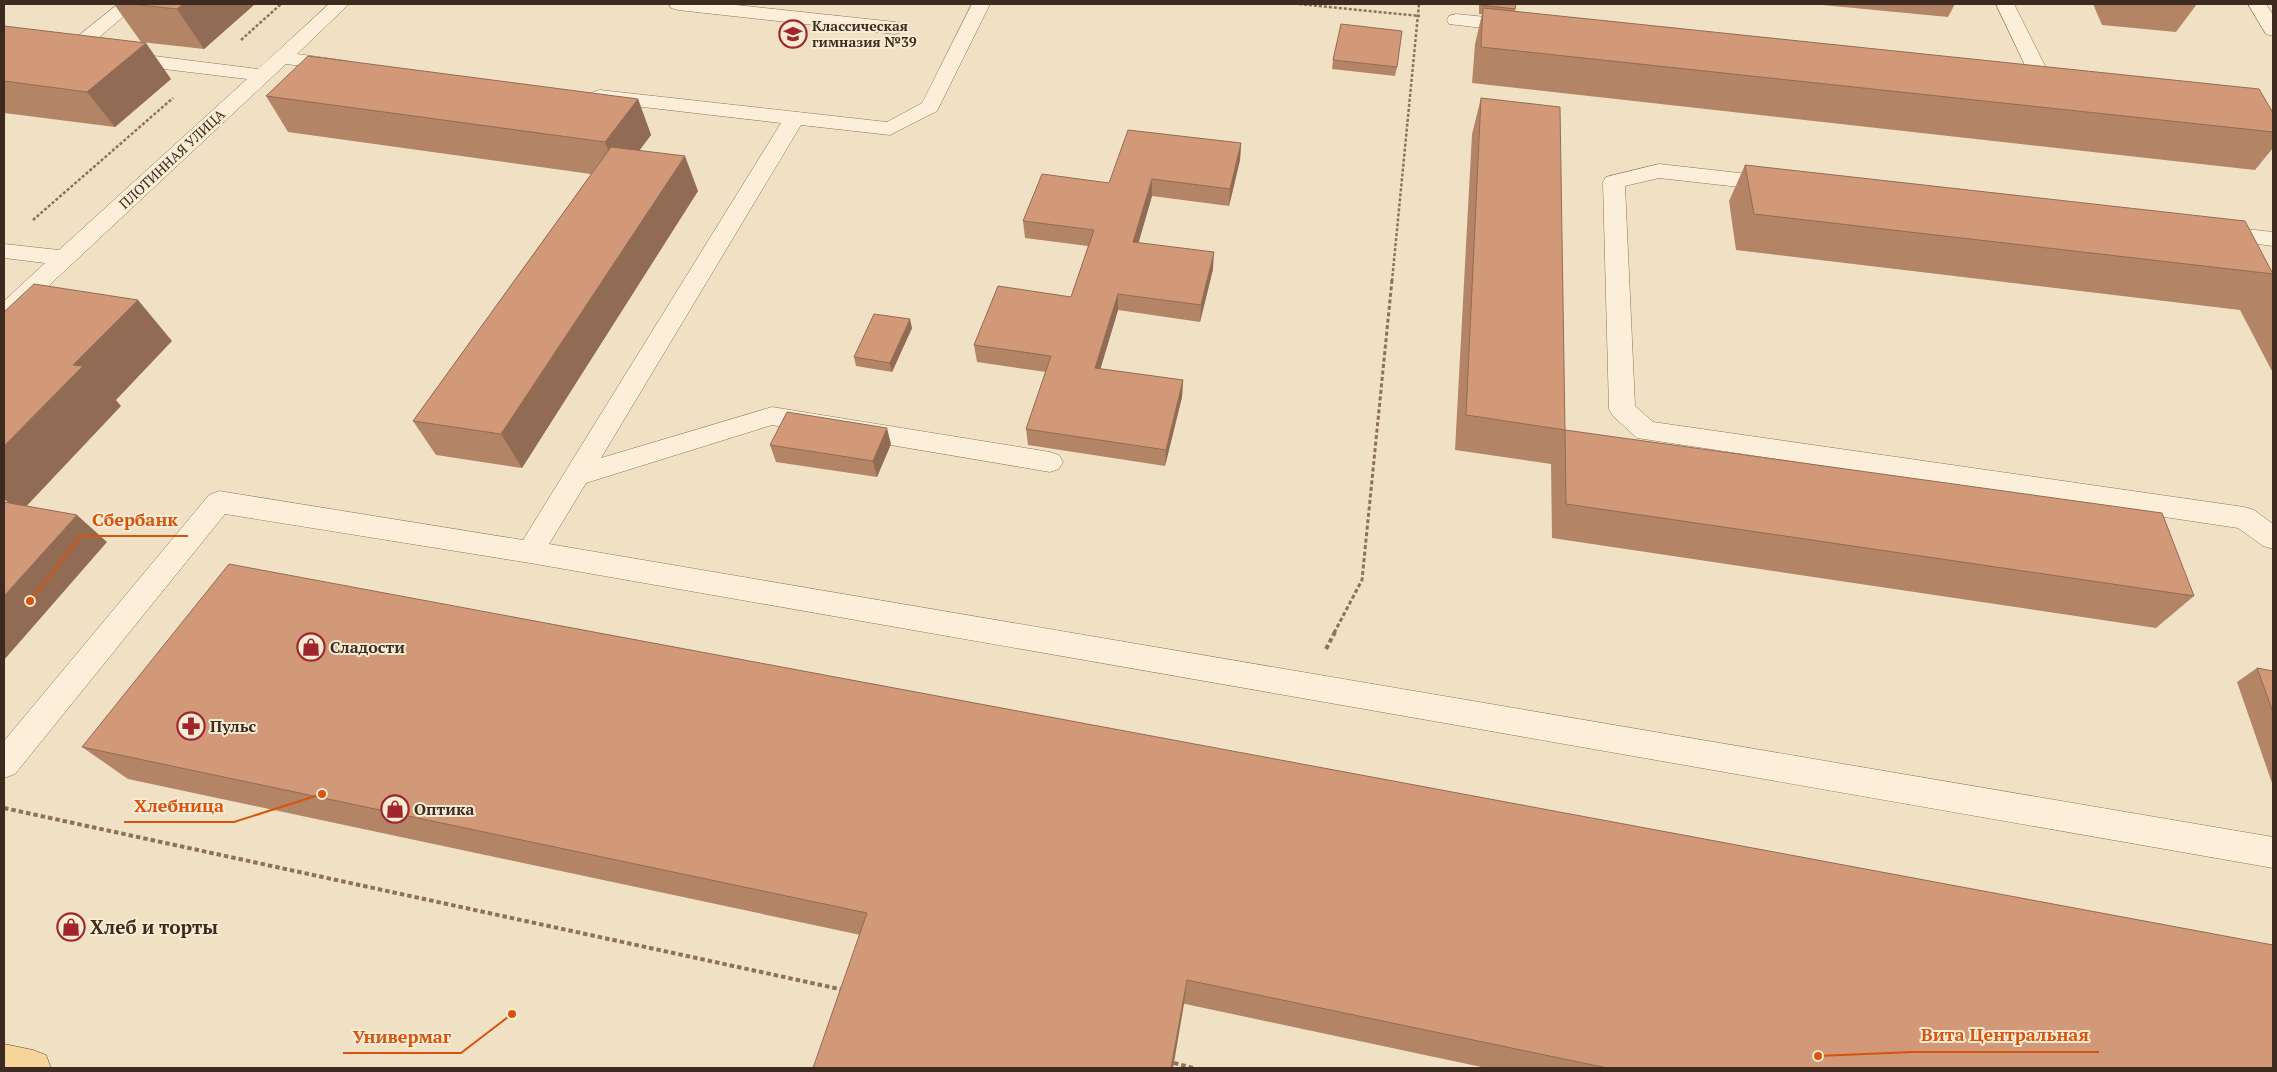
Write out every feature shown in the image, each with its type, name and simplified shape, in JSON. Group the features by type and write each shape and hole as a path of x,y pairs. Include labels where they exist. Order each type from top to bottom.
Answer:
{"main road":[{"path":"4,1062 33,1068"}],"street":[{"path":"129,4 60,51 262,75"},
{"name":"ПЛОТИННАЯ УЛИЦА","path":"4,314 340,4"},
{"path":"678,4 895,28"},
{"path":"577,93 890,129 930,107 981,4"},
{"path":"2005,4 2053,83 2024,80"},
{"path":"2257,4 2273,30"},
{"path":"1456,20 1534,28"},
{"path":"280,58 360,68"},
{"path":"530,552 794,118"},
{"path":"1798,186 1659,171 1614,182 1622,409 1646,431 2244,518 2273,538"},
{"path":"2194,231 2273,239"},
{"path":"4,251 64,258"},
{"path":"576,476 772,416 1050,462"},
{"path":"4,764 219,502 530,552 2273,853"}],"path":[{"path":"26,225 281,4"},
{"path":"1299,4 1456,20"},
{"path":"1307,686 1362,580 1419,4"},
{"path":"4,808 852,992"},
{"path":"1174,1063 1193,1068"}],"building":[{"path":"131,4 183,4 177,9"},
{"path":"1481,4 1516,4 1515,9"},
{"path":"1483,8 2259,89 2273,113 2273,132 1481,47"},
{"path":"1341,24 1402,31 1397,67 1333,60"},
{"path":"4,26 146,43 87,92 4,81"},
{"path":"308,56 638,99 605,142 266,96"},
{"path":"1481,98 1560,107 1565,430 1466,415"},
{"path":"1128,130 1241,143 1230,189 1152,179 1133,242 1214,252 1201,305 1118,294 1095,368 1183,380 1166,450 1026,429 1051,356 974,345 998,286 1071,297 1094,230 1023,221 1042,174 1109,183"},
{"path":"611,147 685,156 501,434 413,421"},
{"path":"1745,165 2245,221 2273,274 1754,214"},
{"path":"34,284 138,300 73,365 83,366 4,446 4,312"},
{"path":"874,314 910,319 890,363 854,357"},
{"path":"787,412 887,428 873,461 770,445"},
{"path":"1565,430 2162,513 2194,596 1566,504"},
{"path":"4,502 77,515 4,596"},
{"path":"229,564 2273,945 2273,1068 1607,1068 1187,980 1171,1068 813,1068 867,913 82,747"},
{"path":"2257,668 2273,671 2273,712"}],"place":[{"name":"Классическая гимназия №39","path":"793,34"},
{"name":"Сбербанк","path":"30,601"},
{"name":"Сладости","path":"311,647"},
{"name":"Пульс","path":"191,726"},
{"name":"Хлебница","path":"322,794"},
{"name":"Оптика","path":"395,809"},
{"name":"Хлеб и торты","path":"71,927"},
{"name":"Универмаг","path":"512,1014"},
{"name":"Вита Центральная","path":"1818,1056"}]}
